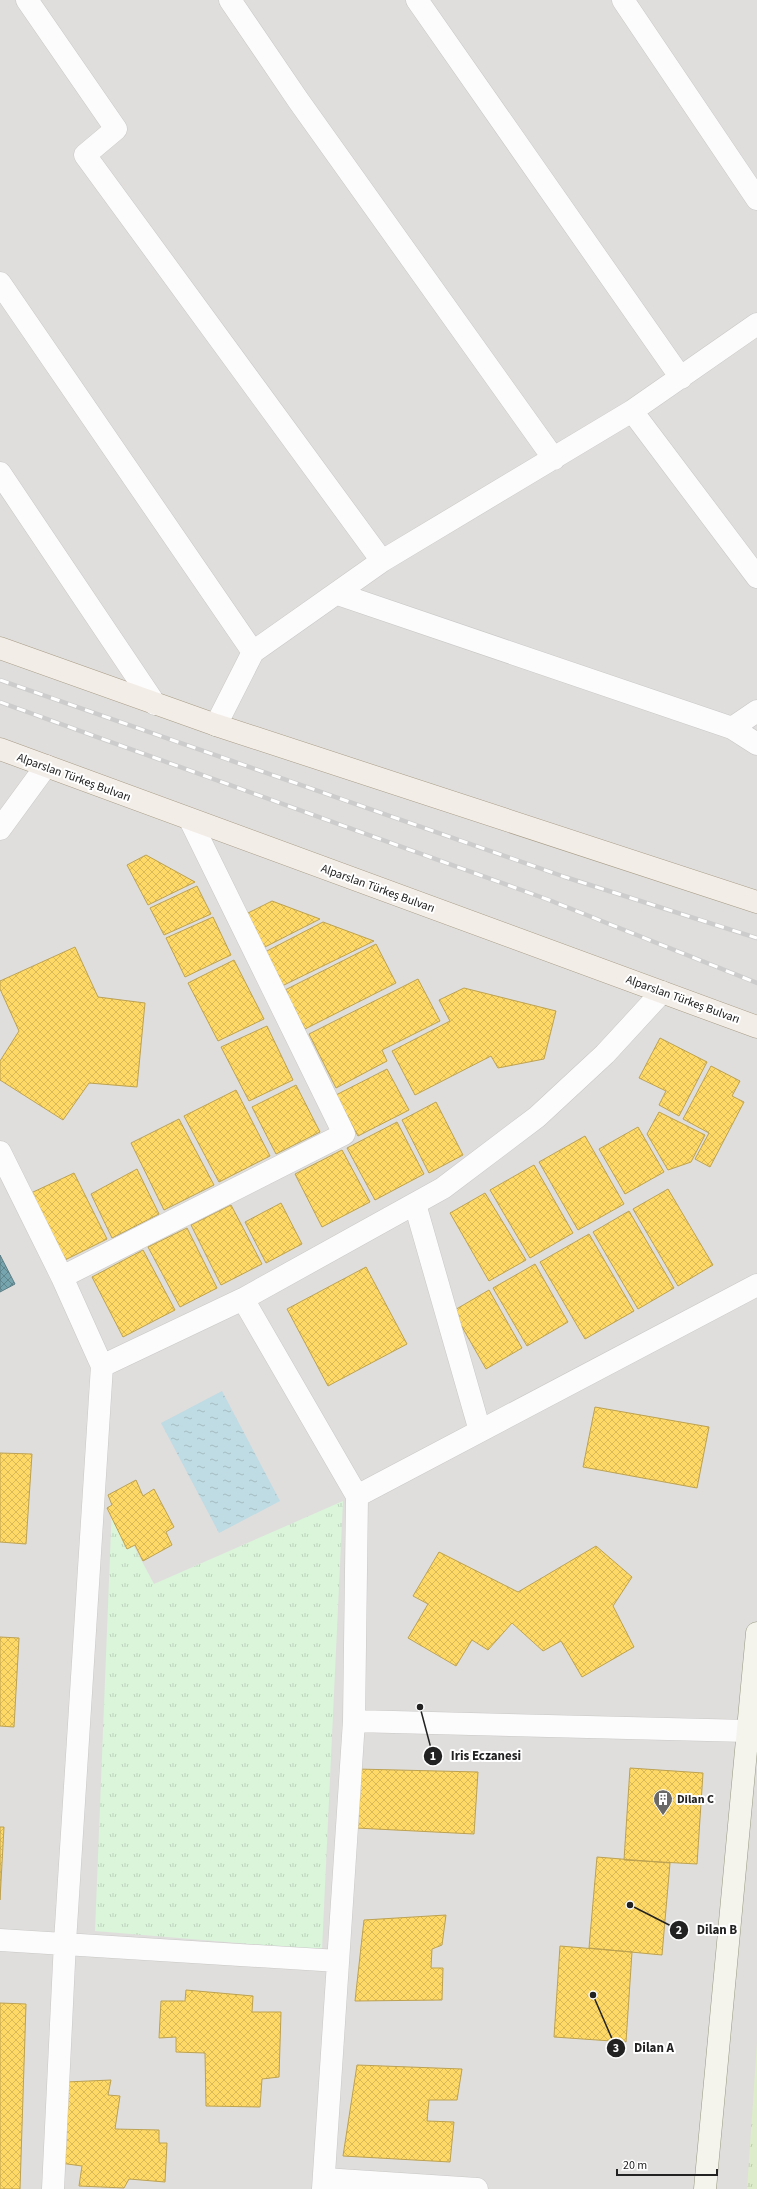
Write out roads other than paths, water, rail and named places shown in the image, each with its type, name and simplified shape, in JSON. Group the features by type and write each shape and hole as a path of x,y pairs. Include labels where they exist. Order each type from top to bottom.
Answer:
{"main road":[{"path":"0,648 216,725 757,902"},
{"name":"Alparslan Türkeş Bulvarı","path":"0,749 757,1027"},
{"path":"705,2189 757,1633"}],"street":[{"path":"27,0 116,129 85,155 382,561"},
{"path":"230,0 298,100 554,459"},
{"path":"417,0 681,378"},
{"path":"623,0 757,199"},
{"path":"0,283 253,652"},
{"path":"216,725 253,652 338,594 382,561 632,411 757,324"},
{"path":"632,411 757,577"},
{"path":"0,473 155,704"},
{"path":"338,594 732,728 757,744"},
{"path":"732,728 757,711"},
{"path":"0,829 46,766"},
{"path":"62,1278 344,1134 190,820"},
{"path":"102,1366 243,1299 443,1188 537,1117 605,1054 662,992"},
{"path":"0,1152 62,1278 102,1366 65,1942 53,2189"},
{"path":"415,1204 480,1431"},
{"path":"357,1496 757,1285"},
{"path":"243,1299 357,1496 354,1721 324,2184 477,2189"},
{"path":"354,1721 747,1731"},
{"path":"0,1940 65,1942 338,1961"}],"water":[{"path":"222,1391 280,1501 219,1533 161,1423"}],"railway":[{"path":"0,680 565,877 757,938"},
{"path":"0,702 549,900 757,983"}],"place":[{"name":"Iris Eczanesi","path":"420,1707"},
{"name":"Dilan C","path":"663,1816"},
{"name":"Dilan B","path":"630,1905"},
{"name":"Dilan A","path":"593,1995"}]}
